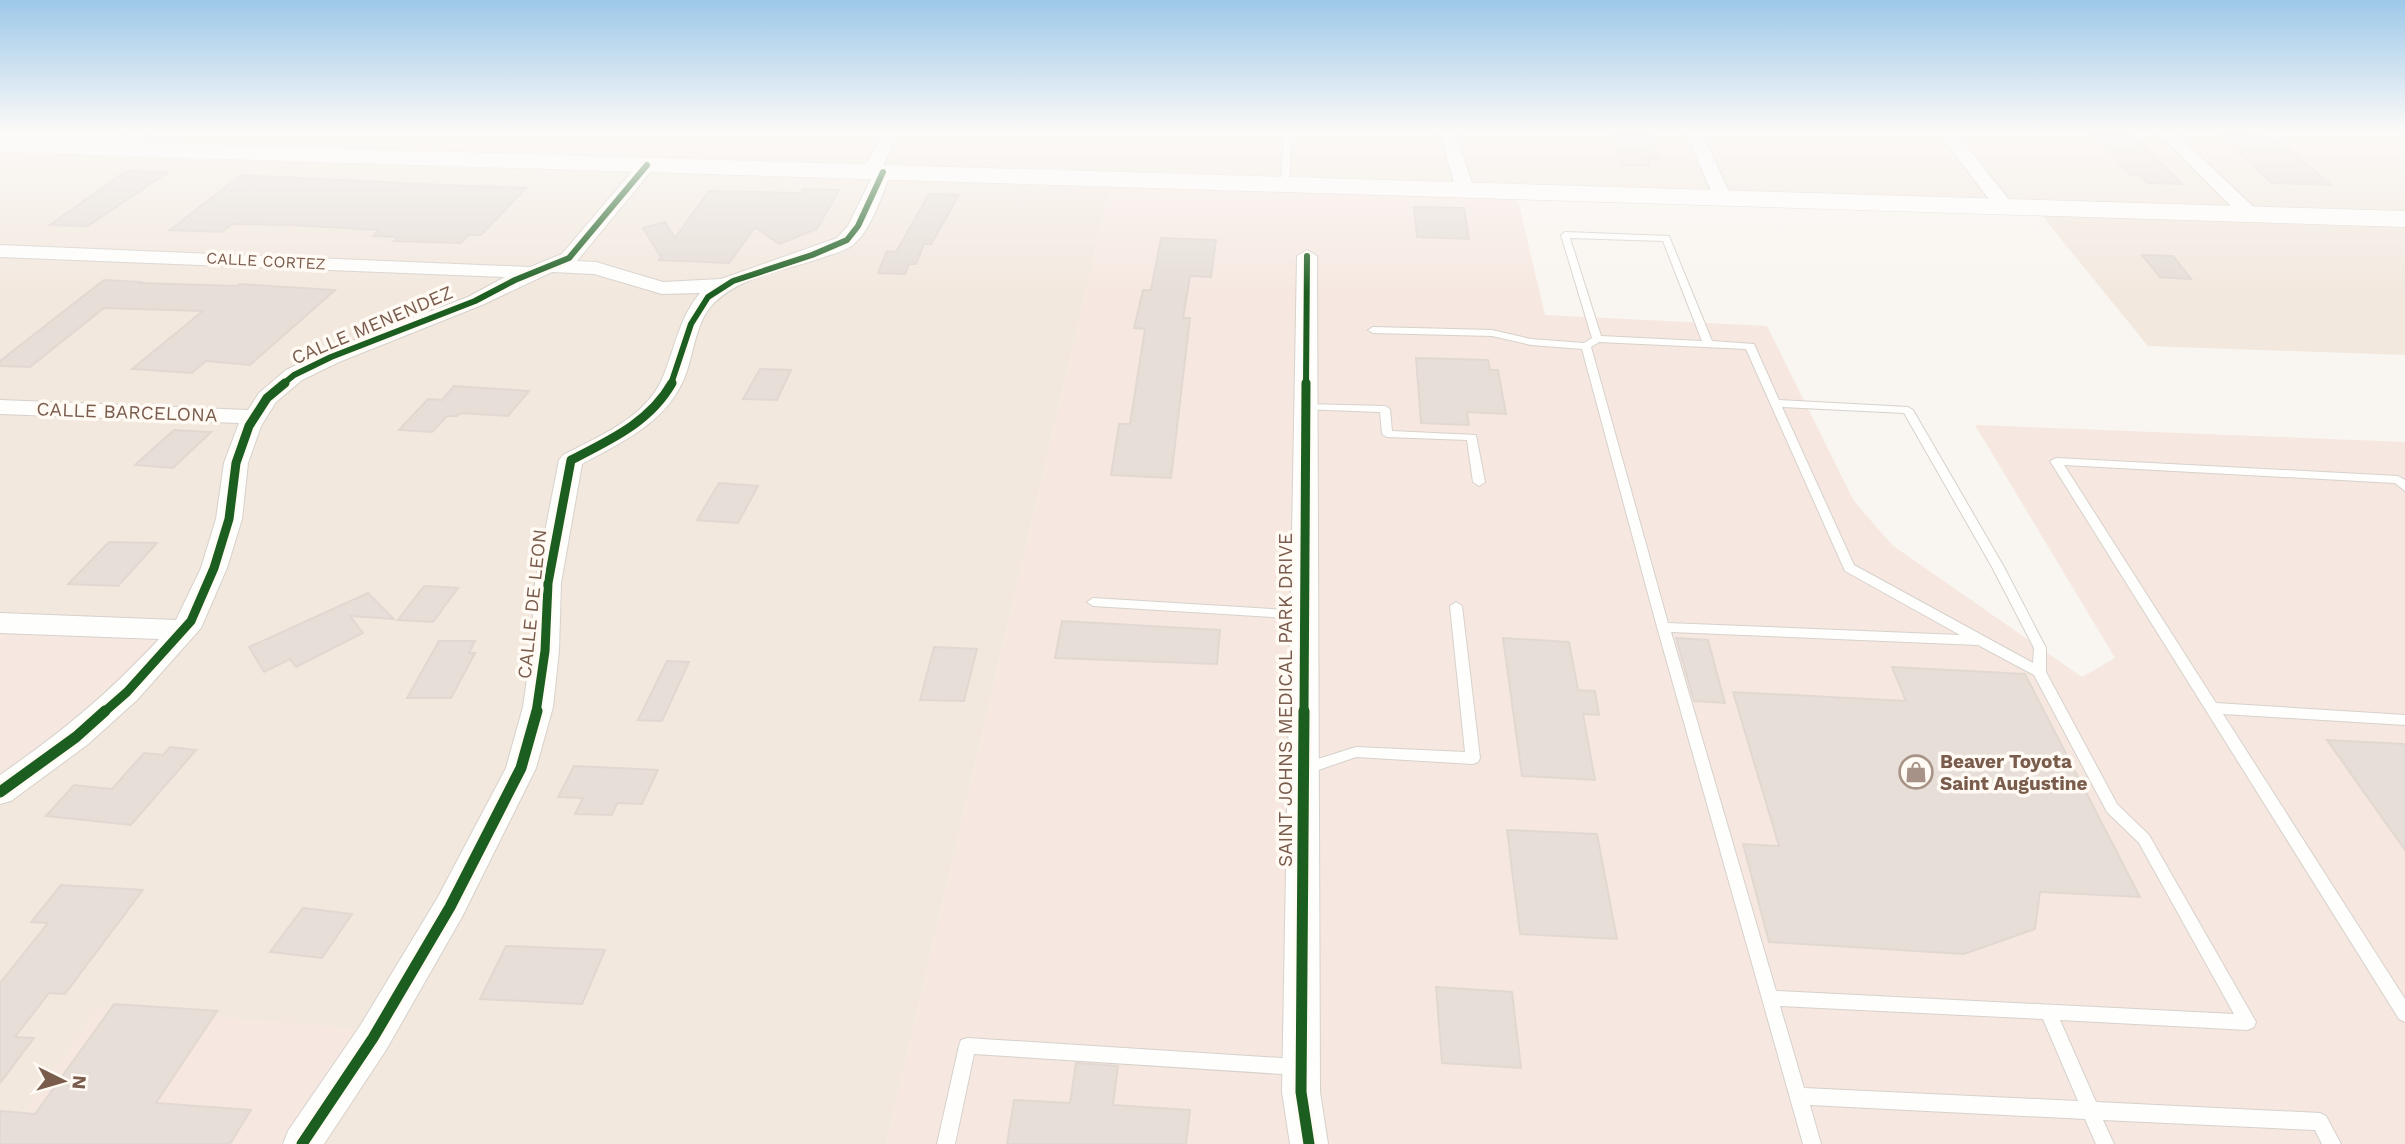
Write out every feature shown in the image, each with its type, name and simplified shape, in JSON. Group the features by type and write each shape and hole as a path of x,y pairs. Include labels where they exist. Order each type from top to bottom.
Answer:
{"main road":[{"path":"1357,186 2405,219"}],"street":[{"name":"CALLE MENENDEZ","path":"0,792 76,737 127,692 191,621 214,568 229,519 236,463 254,417 267,398 294,375 366,342 475,301 575,253 630,186"},
{"name":"CALLE DE LEON","path":"541,269 596,268 662,288 724,285 816,254 851,237 870,186"},
{"path":"1718,186 1723,198"},
{"path":"1989,186 2004,206"},
{"path":"2221,186 2250,214"},
{"name":"CALLE CORTEZ","path":"0,251 541,269"},
{"name":"SAINT JOHNS MEDICAL PARK DRIVE","path":"1307,256 1301,1080 1309,1144"},
{"name":"CALLE DE LEON","path":"302,1144 373,1038 450,907 521,768 538,707 545,651 548,583 571,460 626,430 648,414 663,398 672,382 702,302 724,285"},
{"name":"CALLE BARCELONA","path":"0,407 254,417"},
{"path":"0,623 184,630"},
{"name":"SAINT JOHNS MEDICAL PARK DRIVE","path":"1290,1144 1301,1080"}],"lane":[{"path":"1708,344 1666,238 1566,235 1663,627 1812,1144"},
{"path":"1373,330 1492,333 1531,342 1750,346 1849,568 2039,672"},
{"path":"1771,998 2248,1022 2144,839 2112,808 2039,672 2040,648 1998,567 1908,410 1775,403"},
{"path":"1305,407 1385,410 1387,435 1472,438 1479,482"},
{"path":"2405,487 2398,480 2056,461 2405,1014"},
{"path":"1093,602 1304,615"},
{"path":"1303,769 1356,752 1473,758 1456,606"},
{"path":"1663,627 1981,640"},
{"path":"2212,708 2405,720"},
{"path":"2048,1012 2105,1144"},
{"path":"946,1144 967,1046 1301,1080"},
{"path":"1799,1096 2320,1122 2332,1144"}],"shaded area":[{"path":"0,186 1110,186 886,1144 314,1144 0,1115"},
{"path":"1110,186 1517,196 1545,315 1767,326 1854,501 1892,545 2082,677 2115,658 1975,425 2405,442 2405,1144 886,1144"},
{"path":"1495,186 2405,186 2405,214"},
{"path":"2039,212 2405,223 2405,355 2148,346"},
{"path":"0,620 173,630 0,796"},
{"path":"99,1007 376,1030 314,1144 0,1144 0,1115 22,1116"}],"building":[{"path":"104,186 147,186 88,226 50,225"},
{"path":"226,186 526,188 481,235 469,235 461,243 394,241 399,237 373,236 379,230 292,225 232,224 222,232 170,230"},
{"path":"803,189 839,190 817,229 779,244 755,227 729,263 659,260 661,257 643,228 665,222 675,238 709,191 801,193"},
{"path":"929,194 959,195 931,244 924,244 916,264 909,264 905,274 878,273 887,251 896,252"},
{"path":"1414,207 1464,208 1469,239 1417,237"},
{"path":"1161,238 1216,240 1211,277 1190,276 1183,318 1190,318 1171,478 1111,475 1119,424 1130,424 1145,329 1134,328 1143,290 1151,290"},
{"path":"2142,255 2173,256 2191,279 2160,277"},
{"path":"104,280 335,290 250,365 206,361 192,373 132,369 203,311 104,308 30,367 0,366 0,361"},
{"path":"1416,358 1488,360 1490,370 1498,370 1506,414 1467,412 1469,425 1421,423"},
{"path":"760,369 791,370 777,400 743,399"},
{"path":"454,386 529,391 508,416 461,413 447,416 432,432 399,430 428,399 442,400"},
{"path":"174,430 211,432 173,468 135,465"},
{"path":"719,483 758,486 738,523 697,520"},
{"path":"109,542 157,543 118,586 68,584"},
{"path":"424,586 458,588 433,622 398,620"},
{"path":"368,593 394,619 350,616 363,633 296,667 290,659 264,672 249,647"},
{"path":"1062,621 1220,630 1217,664 1055,658"},
{"path":"1503,638 1569,642 1578,690 1595,691 1599,715 1583,714 1595,780 1522,776"},
{"path":"1676,638 1708,640 1725,703 1694,701"},
{"path":"439,641 475,641 469,653 475,653 451,698 407,698"},
{"path":"934,647 977,649 964,701 920,700"},
{"path":"667,661 689,662 662,721 638,720"},
{"name":"Beaver Toyota Saint Augustine","path":"1892,667 2025,674 2140,897 2040,892 2035,929 1964,954 1769,942 1743,844 1779,846 1733,692 1906,701"},
{"path":"2327,740 2405,744 2405,850"},
{"path":"170,747 196,750 131,825 46,816 74,785 112,789 144,753 163,755"},
{"path":"574,766 658,770 642,804 617,803 612,815 575,814 583,798 558,797"},
{"path":"1507,830 1597,834 1617,939 1520,934"},
{"path":"61,885 143,890 65,994 49,993 15,1037 34,1038 0,1083 0,983 48,923 31,922"},
{"path":"303,908 352,914 322,958 270,952"},
{"path":"506,946 605,950 582,1004 480,999"},
{"path":"1436,987 1512,992 1521,1068 1442,1063"},
{"path":"114,1004 217,1011 156,1103 251,1110 230,1144 0,1144 0,1111 35,1114"},
{"path":"1076,1063 1118,1066 1113,1105 1190,1110 1186,1144 1007,1144 1014,1100 1070,1103"}],"cycle path":[{"path":"0,792 76,737 127,692 191,621 214,568 229,519 236,463 249,426 267,398 294,375 331,357 475,301 515,280 569,258 629,186"},
{"path":"302,1144 373,1038 450,907 521,768 538,707 545,651 548,583 571,460 615,437 655,407 673,380 691,324 701,304 708,297 733,281 812,255 847,240 858,226 876,186"},
{"path":"1307,256 1301,1092 1309,1144"}],"place":[{"name":"Beaver Toyota Saint Augustine","path":"1916,772"}]}
